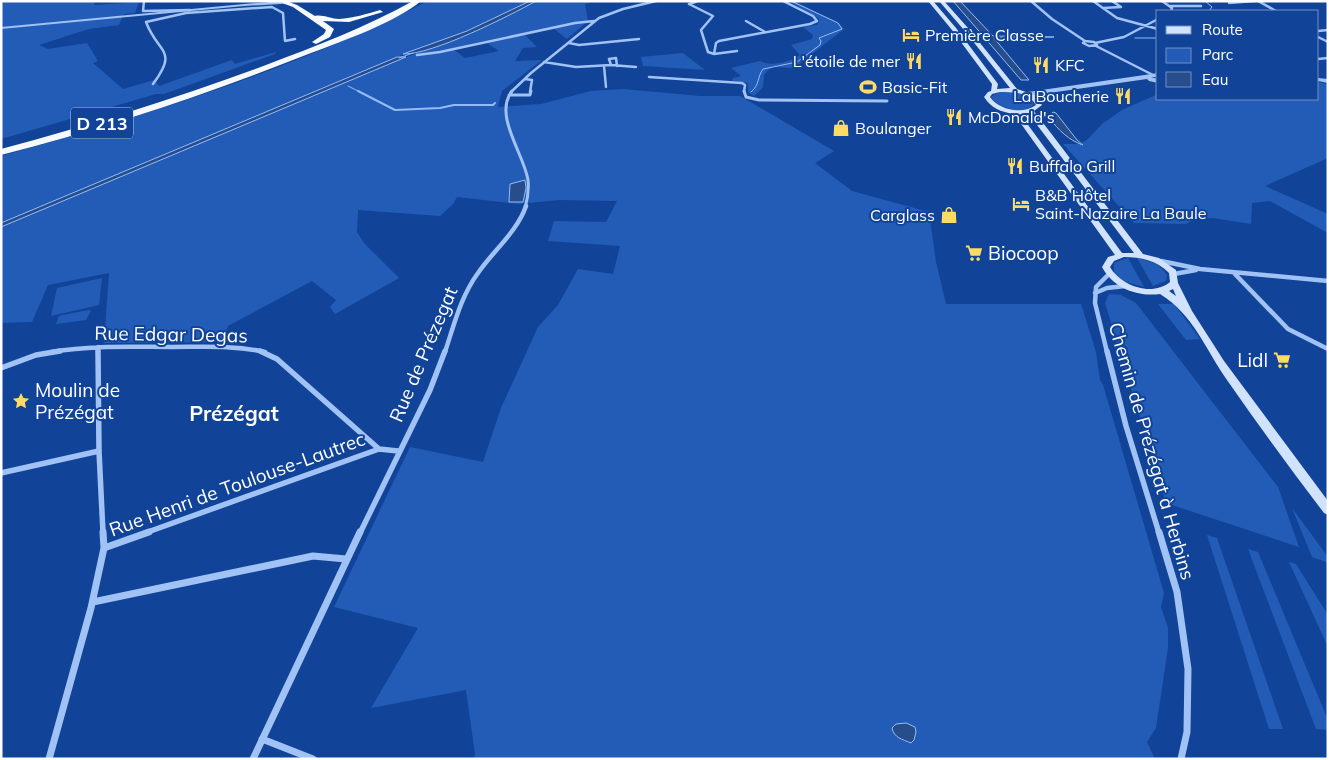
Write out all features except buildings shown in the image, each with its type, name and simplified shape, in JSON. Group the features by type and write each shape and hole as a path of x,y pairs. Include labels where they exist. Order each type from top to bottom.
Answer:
{"highway":[{"path":"299,1 303,8 321,18 340,21 373,14 407,1"},
{"name":"D 213","path":"1,148 140,107 273,61 338,34 407,1"},
{"name":"D 213","path":"1,152 115,119 213,87 341,38 418,1"},
{"path":"273,61 318,41 330,29 295,6 283,3"}],"main road":[{"path":"930,1 986,71 995,84 994,91"},
{"path":"941,1 966,29 1015,91"},
{"path":"994,91 1015,91 1028,94 1036,99 1040,105 1030,111 1015,111 1000,108 990,102 987,97 994,91"},
{"path":"1015,111 1120,256"},
{"path":"1030,111 1140,255"},
{"path":"1174,279 1170,288 1143,291 1125,286 1116,281 1108,274 1106,267 1108,262 1120,256 1140,255 1161,261 1174,279 1190,316"},
{"path":"1162,290 1173,297 1190,316 1228,374 1328,510"}],"street":[{"path":"144,1 143,10 191,10"},
{"path":"244,5 264,1"},
{"path":"275,1 283,3"},
{"path":"146,22 210,9 299,1"},
{"path":"508,95 544,62 595,21 619,10 656,1"},
{"path":"698,1 690,4 713,16 700,30 708,52 714,54 737,51"},
{"path":"714,54 717,42 817,21 813,16 783,1"},
{"path":"1031,1 1052,19 1085,41 1096,44 1151,76"},
{"path":"1093,1 1117,18 1156,29"},
{"path":"1102,8 1121,7 1112,1"},
{"path":"1162,1 1171,9 1201,6"},
{"path":"1229,3 1256,1 1274,10"},
{"path":"1,28 191,10 258,6 277,8 283,13 285,40 295,40"},
{"path":"148,16 146,22 148,31 167,53 168,58 161,74 153,84"},
{"path":"1092,46 1119,39 1156,20"},
{"path":"417,56 575,23 595,21"},
{"path":"746,21 765,32"},
{"path":"569,43 579,45 639,39"},
{"path":"1085,41 1084,44 1092,46 1151,76"},
{"path":"611,65 609,59 616,58 617,66"},
{"path":"544,62 576,67 611,65 636,67"},
{"path":"604,66 606,87"},
{"path":"1028,94 1151,76"},
{"path":"1036,99 1151,76"},
{"path":"649,77 742,83 745,85 744,92 746,96 759,100 887,100"},
{"path":"508,95 530,95 532,80 526,78"},
{"name":"Rue de Prézegat","path":"253,759 346,559 398,451 431,388 470,285 484,262 523,213 529,200 525,168 504,108 508,95"},
{"path":"1161,261 1200,269 1328,281"},
{"path":"1174,279 1200,269"},
{"path":"1234,273 1288,329 1328,349"},
{"path":"1095,294 1096,288 1108,274"},
{"path":"1095,294 1107,288 1125,286"},
{"name":"Chemin de Prézégat à Herbins","path":"1095,294 1095,303 1109,363 1177,592 1182,618 1188,669 1188,732 1181,759"},
{"path":"49,759 93,602 104,548 99,451 98,346"},
{"name":"Rue Edgar Degas","path":"1,368 42,353 61,349 98,346 244,347 265,352 277,359 379,449"},
{"path":"379,449 398,451"},
{"name":"Rue Henri de Toulouse-Lautrec","path":"104,548 379,449"},
{"path":"1,473 99,451"},
{"path":"93,602 313,556 346,559"},
{"path":"262,739 313,759"}],"green space":[{"path":"1,1 95,1 94,5 139,2 135,13 124,14 119,25 89,29 39,45 48,49 87,43 98,61 93,63 123,89 154,80 159,86 232,60 235,64 276,52 275,54 164,94 156,94 1,139"},
{"path":"428,1 530,1 467,31 406,53 1,223 1,156 164,107 272,70 377,26"},
{"path":"536,1 599,1 585,4 588,21 567,39 552,27 523,33 537,47 523,48 515,61 542,60 502,91 498,107 541,104 591,91 623,89 700,96 740,96 834,151 815,163 852,191 929,212 936,262 946,304 1081,304 1096,352 1100,380 1164,593 1161,607 1168,628 1168,648 1156,728 1147,742 1155,759 474,759 475,754 466,690 371,708 418,628 334,607 410,447 483,462 501,408 538,327 558,305 578,269 613,274 620,246 548,241 554,221 606,222 617,201 559,200 518,204 457,197 453,204 440,216 358,210 357,232 364,243 399,278 335,314 330,307 336,300 312,281 228,326 222,342 104,343 109,273 48,285 32,322 1,323 1,227 388,64 465,35","holes":["484,41 499,51 465,58 453,49"]},
{"path":"788,1 794,1 839,23 844,29 794,68 774,67 768,70 764,75 763,87 754,96 748,92 748,83 732,81 733,78 741,76 731,68 760,61 769,64 780,63 796,58 800,55 791,45 812,39 813,35 803,27 817,25 819,22 819,19"},
{"path":"683,53 705,70 643,66 641,57"},
{"path":"1319,82 1328,84 1328,158 1265,186 1328,214 1328,233 1270,201 1252,203 1251,224 1213,218 1195,219 1186,224 1134,223 1063,144 1080,144 1088,139 1102,124 1122,110 1156,95 1156,100 1319,100"},
{"path":"1000,92 1014,92 1024,95 1034,104 1025,110 1006,108 991,98"},
{"path":"1128,258 1144,287 1123,281 1114,273 1114,263"},
{"path":"1137,258 1162,268 1167,275 1166,281 1153,286"},
{"path":"102,278 99,305 51,316 57,288"},
{"path":"1109,294 1121,295 1136,303 1278,487 1299,547 1166,503 1105,303"},
{"path":"1158,304 1174,304 1200,339 1186,340"},
{"path":"91,311 86,320 56,324 59,316"},
{"path":"1292,508 1328,557 1328,564 1312,557"},
{"path":"1207,535 1217,538 1283,729 1269,729"},
{"path":"1248,549 1258,552 1328,720 1328,730 1316,729"},
{"path":"1289,562 1296,564 1328,615 1328,647"}],"water":[{"path":"530,1 536,1 451,42 416,53 403,54 467,31"},
{"path":"953,1 960,1 993,36 1054,37 994,38 1029,80 1021,80"},
{"path":"397,57 406,57 1,227 1,223"},
{"path":"1053,112 1056,113 1083,145 1068,137 1056,127 1049,118"},
{"path":"525,180 526,188 523,202 509,202 510,184"},
{"path":"906,723 915,727 914,740 911,743 897,736 892,728 896,724"}],"waterway":[{"path":"751,92 756,87 763,69 797,62 820,45 821,41 819,38 842,29 838,23 791,1"},
{"path":"1205,1 1212,7 1210,10"},
{"path":"1135,38 1156,38"},
{"path":"399,58 413,53"},
{"path":"348,86 358,91"},
{"path":"358,91 395,110 440,108 454,105 493,105 495,103"}],"place":[{"name":"Première Classe","path":"911,35"},
{"name":"L'étoile de mer","path":"914,61"},
{"name":"KFC","path":"1041,65"},
{"name":"Basic-Fit","path":"868,87"},
{"name":"La Boucherie","path":"1123,96"},
{"name":"McDonald's","path":"954,117"},
{"name":"Boulanger","path":"841,128"},
{"name":"Buffalo Grill","path":"1015,166"},
{"name":"B&B Hôtel Saint-Nazaire La Baule","path":"1021,204"},
{"name":"Carglass","path":"949,215"},
{"name":"Biocoop","path":"974,253"},
{"name":"Lidl","path":"1282,360"},
{"name":"Moulin de Prézégat","path":"21,401"}],"district":[{"name":"Prézégat","path":"234,413"}]}
